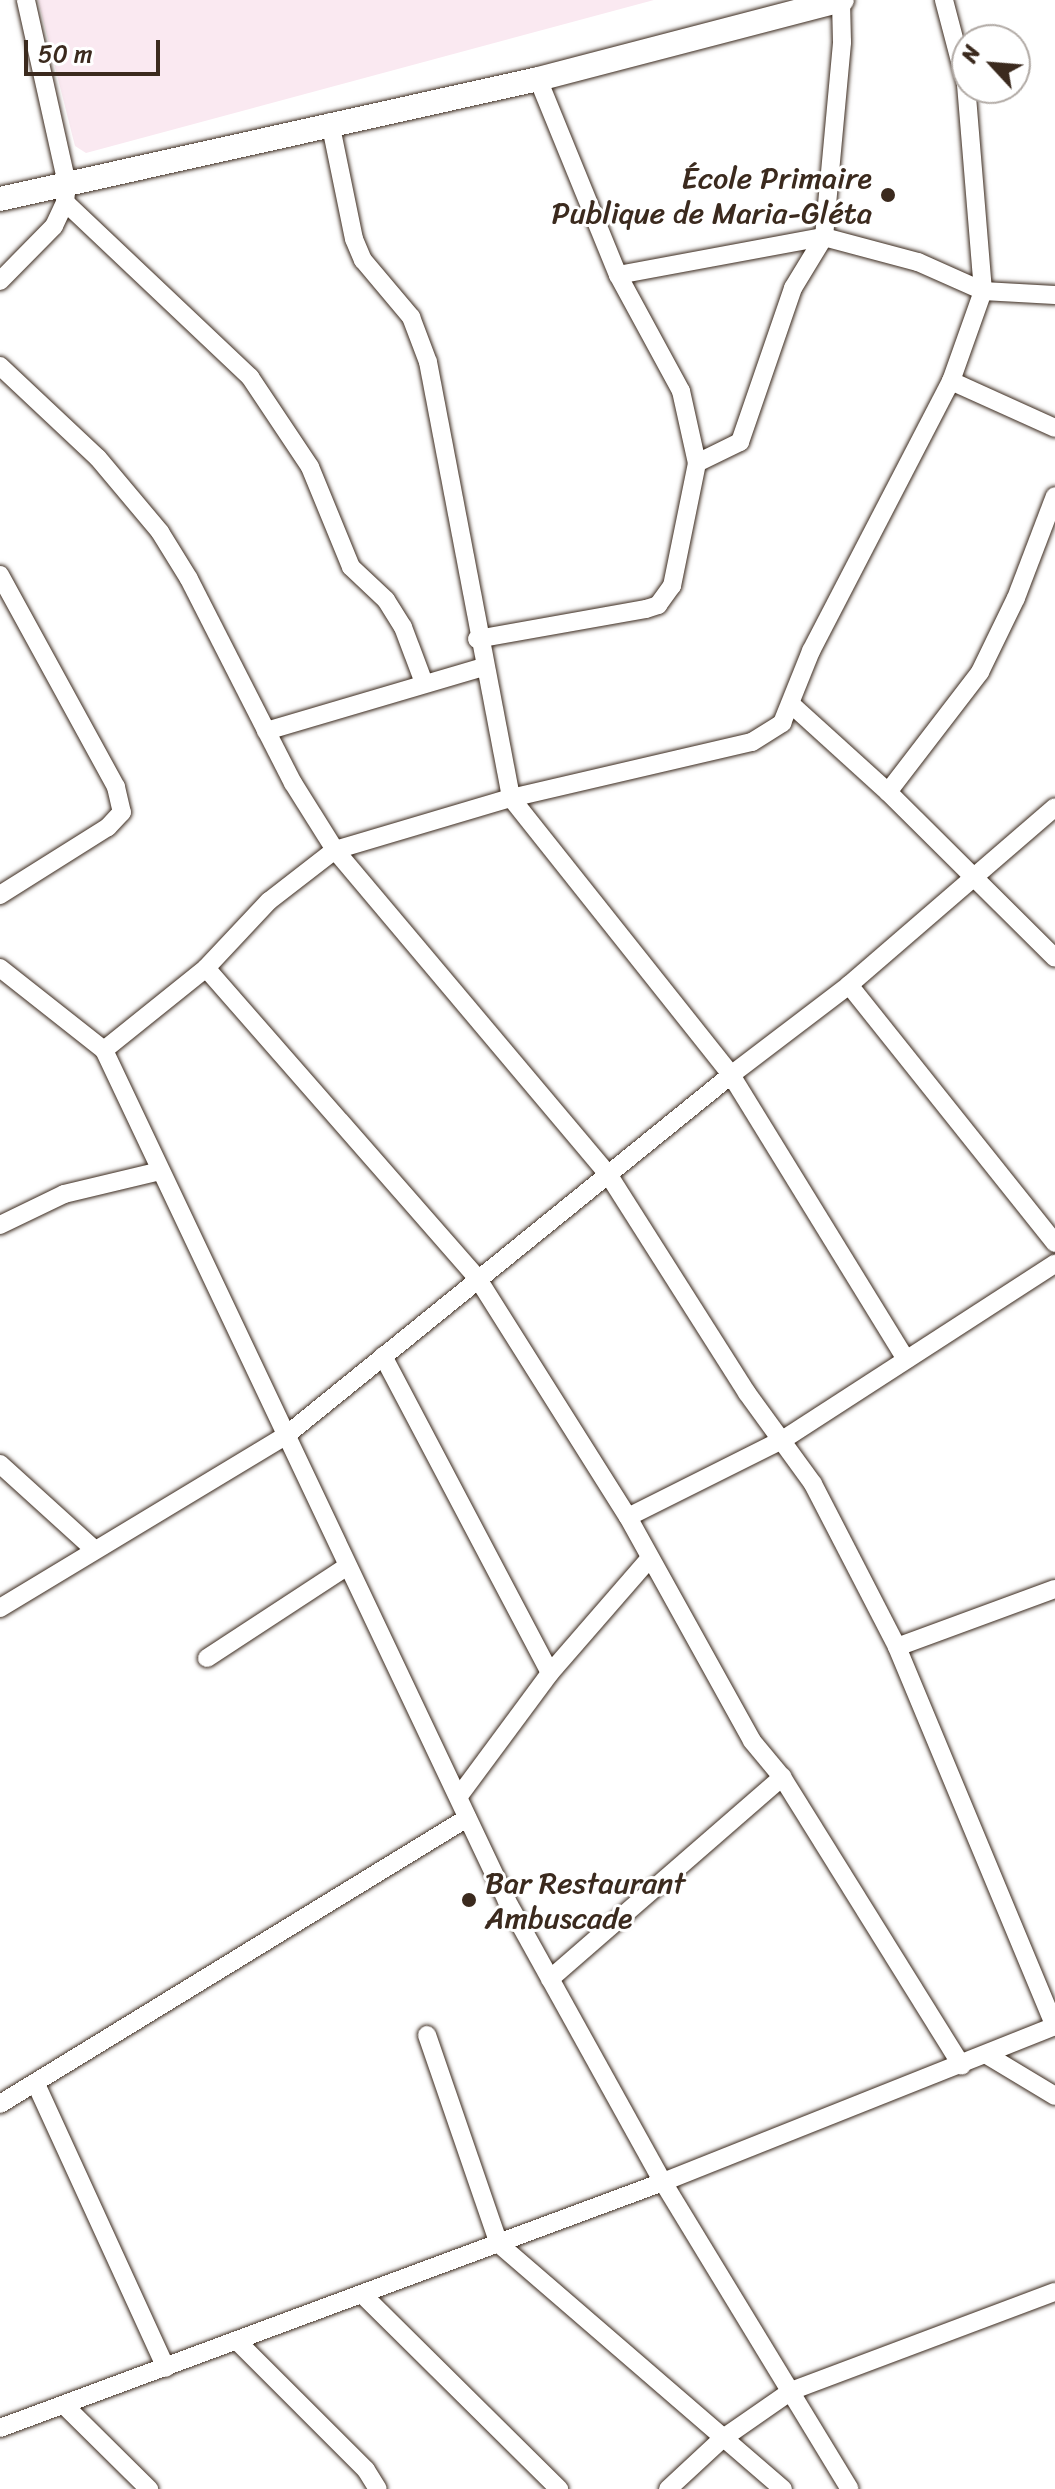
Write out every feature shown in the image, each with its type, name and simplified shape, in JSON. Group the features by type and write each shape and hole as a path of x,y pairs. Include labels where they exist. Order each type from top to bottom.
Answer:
{"street":[{"path":"0,281 54,226 66,193 26,0"},
{"path":"0,199 66,193 330,122 538,79 841,0 842,42 824,237 793,288 740,442 697,463"},
{"path":"104,1050 206,968 269,901 335,850 511,798 752,742 782,723 793,706 811,651 951,381 983,291 966,84 944,0"},
{"path":"477,639 658,605 678,570 697,463 681,391 618,275 538,79"},
{"path":"330,122 354,239 363,260 411,317 425,350 477,639 511,798 731,1075 906,1360"},
{"path":"66,193 250,377 310,467 351,567 386,600 403,627 424,683"},
{"path":"618,275 824,237 918,262 983,291 1055,295"},
{"path":"0,366 98,458 160,532 266,731 335,850 608,1174 747,1393 784,1439 849,1548 897,1647 1055,2026 962,2066 663,2182 0,2428"},
{"path":"951,381 1055,428"},
{"path":"888,792 980,672 1028,570 1055,496"},
{"path":"0,575 122,799 122,812 108,827 0,895"},
{"path":"266,731 483,667"},
{"path":"793,706 888,792 1055,958"},
{"path":"0,1608 284,1437 731,1075 849,985 977,879 1055,807"},
{"path":"0,968 104,1050 346,1567 467,1818 550,1979 663,2182 850,2489"},
{"path":"206,968 478,1279 628,1517 752,1741 782,1777 962,2066"},
{"path":"849,985 1055,1243"},
{"path":"0,1225 64,1194 160,1171"},
{"path":"628,1517 784,1439 1055,1264"},
{"path":"383,1356 550,1673"},
{"path":"0,1464 95,1550"},
{"path":"459,1796 550,1673 649,1559"},
{"path":"207,1658 346,1567"},
{"path":"897,1647 1055,1589"},
{"path":"550,1979 782,1777"},
{"path":"0,2104 467,1818"},
{"path":"427,2035 499,2244 783,2489"},
{"path":"987,2055 1055,2096"},
{"path":"36,2084 166,2368"},
{"path":"668,2489 722,2439 791,2391 1047,2294 1055,2309"},
{"path":"363,2295 559,2489"},
{"path":"238,2342 366,2470 378,2489"},
{"path":"64,2405 149,2489"}],"shaded area":[{"path":"38,0 654,0 86,153 75,146"}],"place":[{"name":"École Primaire Publique de Maria-Gléta","path":"888,195"},
{"name":"Bar Restaurant Ambuscade","path":"469,1900"}]}
